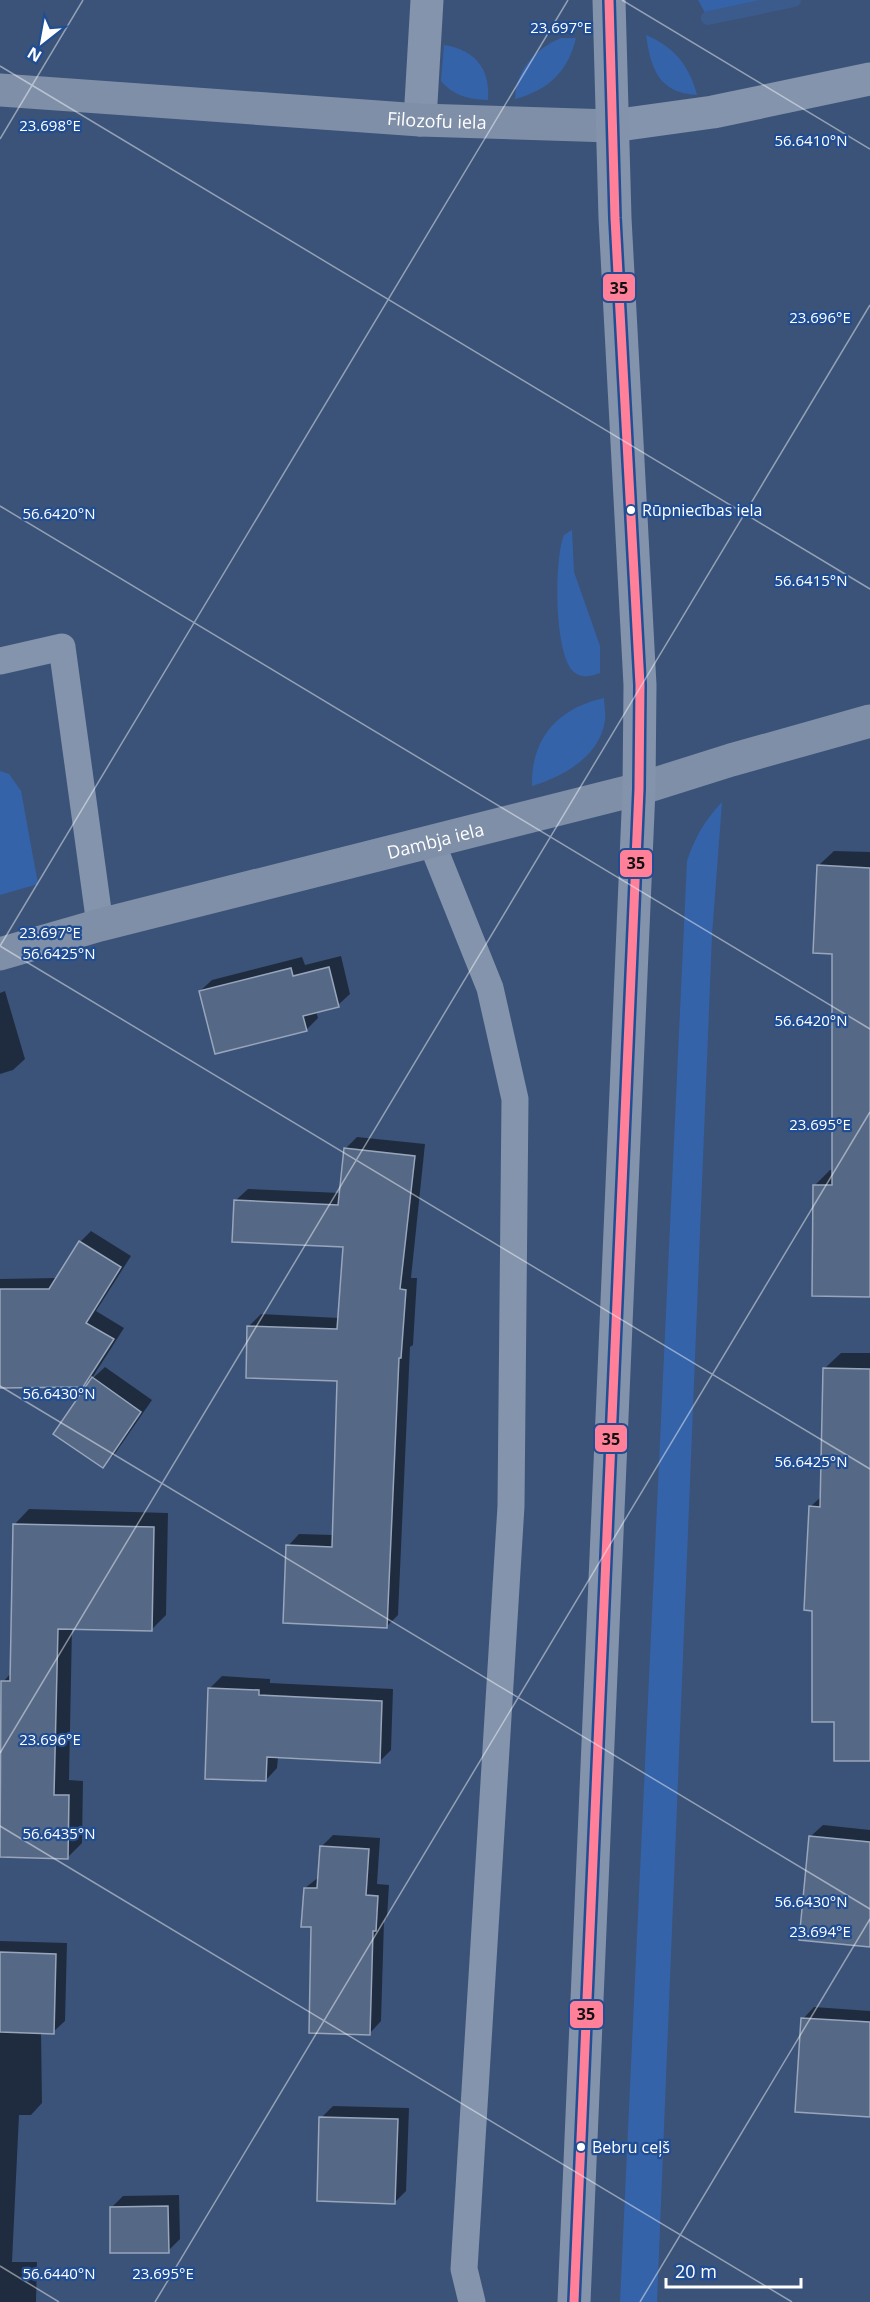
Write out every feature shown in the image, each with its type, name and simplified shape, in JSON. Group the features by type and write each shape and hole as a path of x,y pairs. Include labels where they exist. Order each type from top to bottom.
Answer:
{"main road":[{"path":"574,2302 639,789 639,673 615,218 609,0"}],"street":[{"path":"420,120 427,0"},
{"name":"Filozofu iela","path":"0,90 420,120 612,126 713,112 870,80"},
{"name":"Dambja iela","path":"0,954 100,924 639,789 731,760 870,721"}],"lane":[{"path":"0,661 62,647 100,924"},
{"path":"431,841 490,988 515,1099 511,1506 464,2269 472,2302"}],"shaded area":[{"path":"698,0 794,0 708,18"},
{"path":"646,35 665,45 679,58 690,75 697,95 673,89 659,77 654,68"},
{"path":"561,38 576,38 562,69 555,78 538,90 515,99 523,70 535,54"},
{"path":"444,45 464,51 478,62 486,79 488,100 462,96 441,81"},
{"path":"572,530 574,572 600,646 600,673 587,676 580,676 574,672 567,662 559,628 557,584 561,547 564,535"},
{"path":"604,698 605,718 601,734 588,755 568,771 532,786 536,753 551,727 574,709"},
{"path":"0,771 9,774 21,791 38,884 0,895"},
{"path":"722,802 712,935 657,2302 620,2302 687,861 701,829"}],"building":[{"path":"817,865 870,868 870,1297 812,1296 813,1185 832,1185 832,954 813,953"},
{"path":"329,967 339,1007 303,1016 307,1031 215,1054 199,991 291,968 293,976"},
{"path":"344,1148 415,1156 400,1289 406,1290 401,1358 399,1358 387,1628 283,1623 286,1545 332,1547 337,1381 246,1378 247,1326 337,1329 343,1247 232,1242 234,1200 338,1205"},
{"path":"79,1241 121,1267 86,1323 114,1339 83,1387 0,1388 0,1289 49,1289"},
{"path":"823,1368 870,1369 870,1761 834,1761 834,1722 812,1722 812,1611 804,1610 809,1506 820,1507"},
{"path":"92,1377 141,1412 103,1468 53,1434"},
{"path":"13,1524 154,1527 152,1631 58,1629 54,1795 69,1795 68,1859 0,1857 1,1681 10,1681"},
{"path":"208,1688 259,1690 259,1695 382,1701 380,1763 267,1757 266,1781 205,1779"},
{"path":"809,1836 870,1842 870,1947 799,1940"},
{"path":"320,1846 369,1849 366,1895 378,1896 376,1931 373,1931 370,2035 309,2033 311,1927 301,1927 304,1888 317,1888"},
{"path":"0,1952 56,1954 54,2034 0,2032"},
{"path":"801,2018 870,2022 870,2117 795,2112"},
{"path":"319,2117 398,2119 395,2204 317,2201"},
{"path":"168,2206 169,2253 110,2253 110,2207"}],"waterway":[{"path":"708,18 794,0"}],"transit line":[{"name":"35","path":"574,2302 639,789 640,685 615,218 609,0"}],"place":[{"name":"Rūpniecības iela","path":"631,510"},
{"name":"Bebru ceļš","path":"581,2147"}]}
